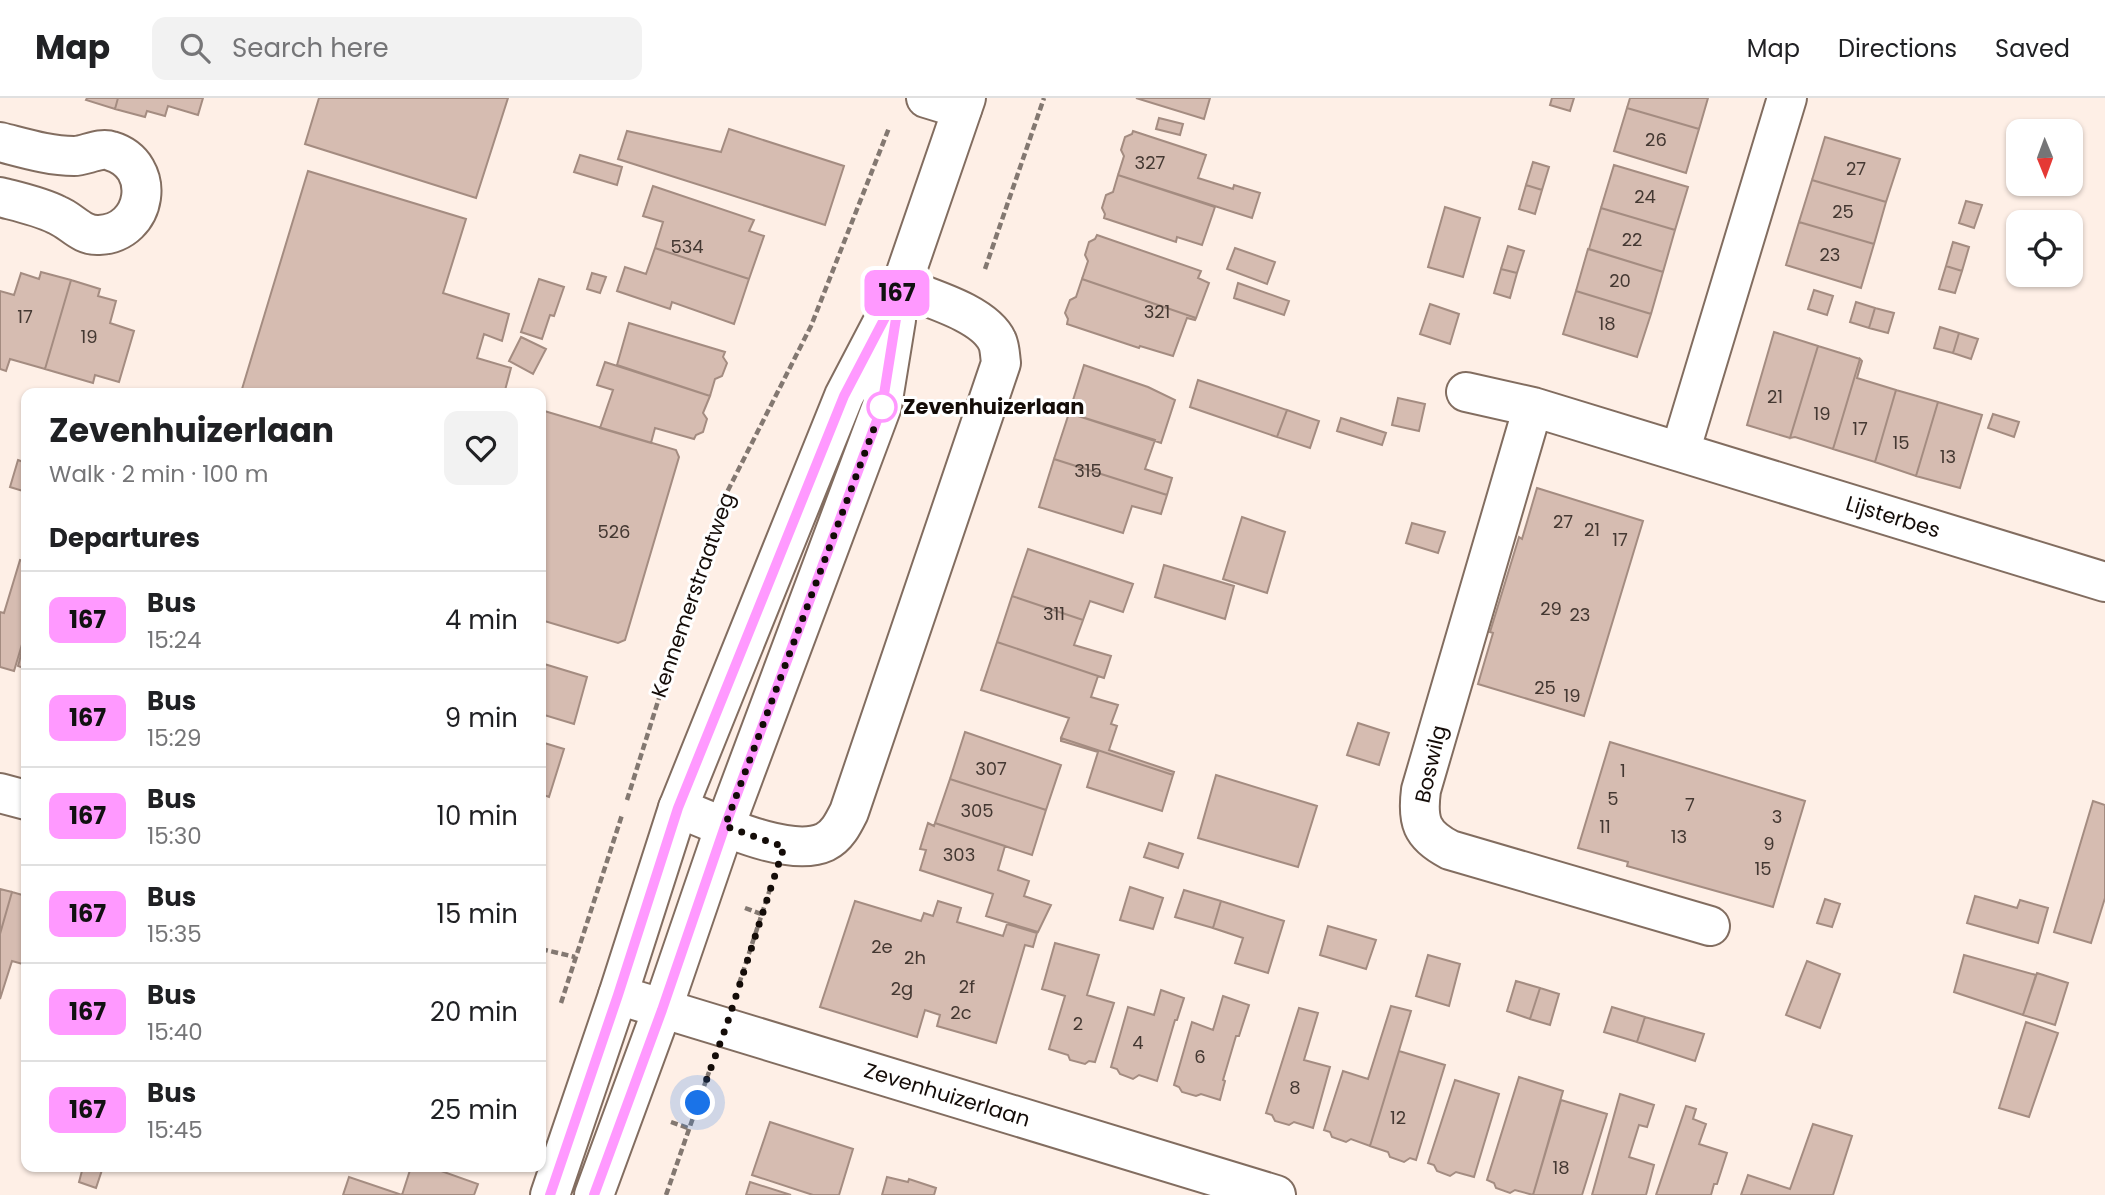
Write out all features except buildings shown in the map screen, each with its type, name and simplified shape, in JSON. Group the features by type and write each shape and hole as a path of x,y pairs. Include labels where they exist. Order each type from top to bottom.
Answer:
{"street":[{"path":"550,1195 678,808 844,396 901,287 964,103 926,98"},
{"path":"1680,452 1787,98"},
{"path":"0,142 51,155 77,156 109,149 129,160 141,176 140,209 123,229 99,235 79,231 60,216 39,207 0,197"},
{"path":"678,808 784,847 807,846 826,841 841,829 849,812 1001,363 998,342 986,326 970,315 901,287"},
{"path":"594,1195 662,1010 725,826 882,407 901,287"},
{"name":"Lijsterbes","path":"1466,392 1533,407 2105,582"},
{"name":"Boswilg","path":"1533,407 1421,790 1421,825 1434,842 1450,850 1710,926"},
{"path":"0,793 21,799"},
{"name":"Zevenhuizerlaan","path":"618,995 1276,1195"}],"path":[{"path":"970,315 1044,98"},
{"name":"Kennemerstraatweg","path":"560,1007 718,510 811,326 891,123"},
{"path":"666,1195 726,1027 784,847"},
{"path":"546,949 575,957"}],"bus line":[{"name":"167","path":"550,1195 678,808 844,396 901,287 882,407 725,826 662,1010 594,1195"}],"place":[{"name":"Zevenhuizerlaan","path":"882,407"}],"route":[{"path":"698,1103 726,1027 784,847 725,826 882,407"}]}
